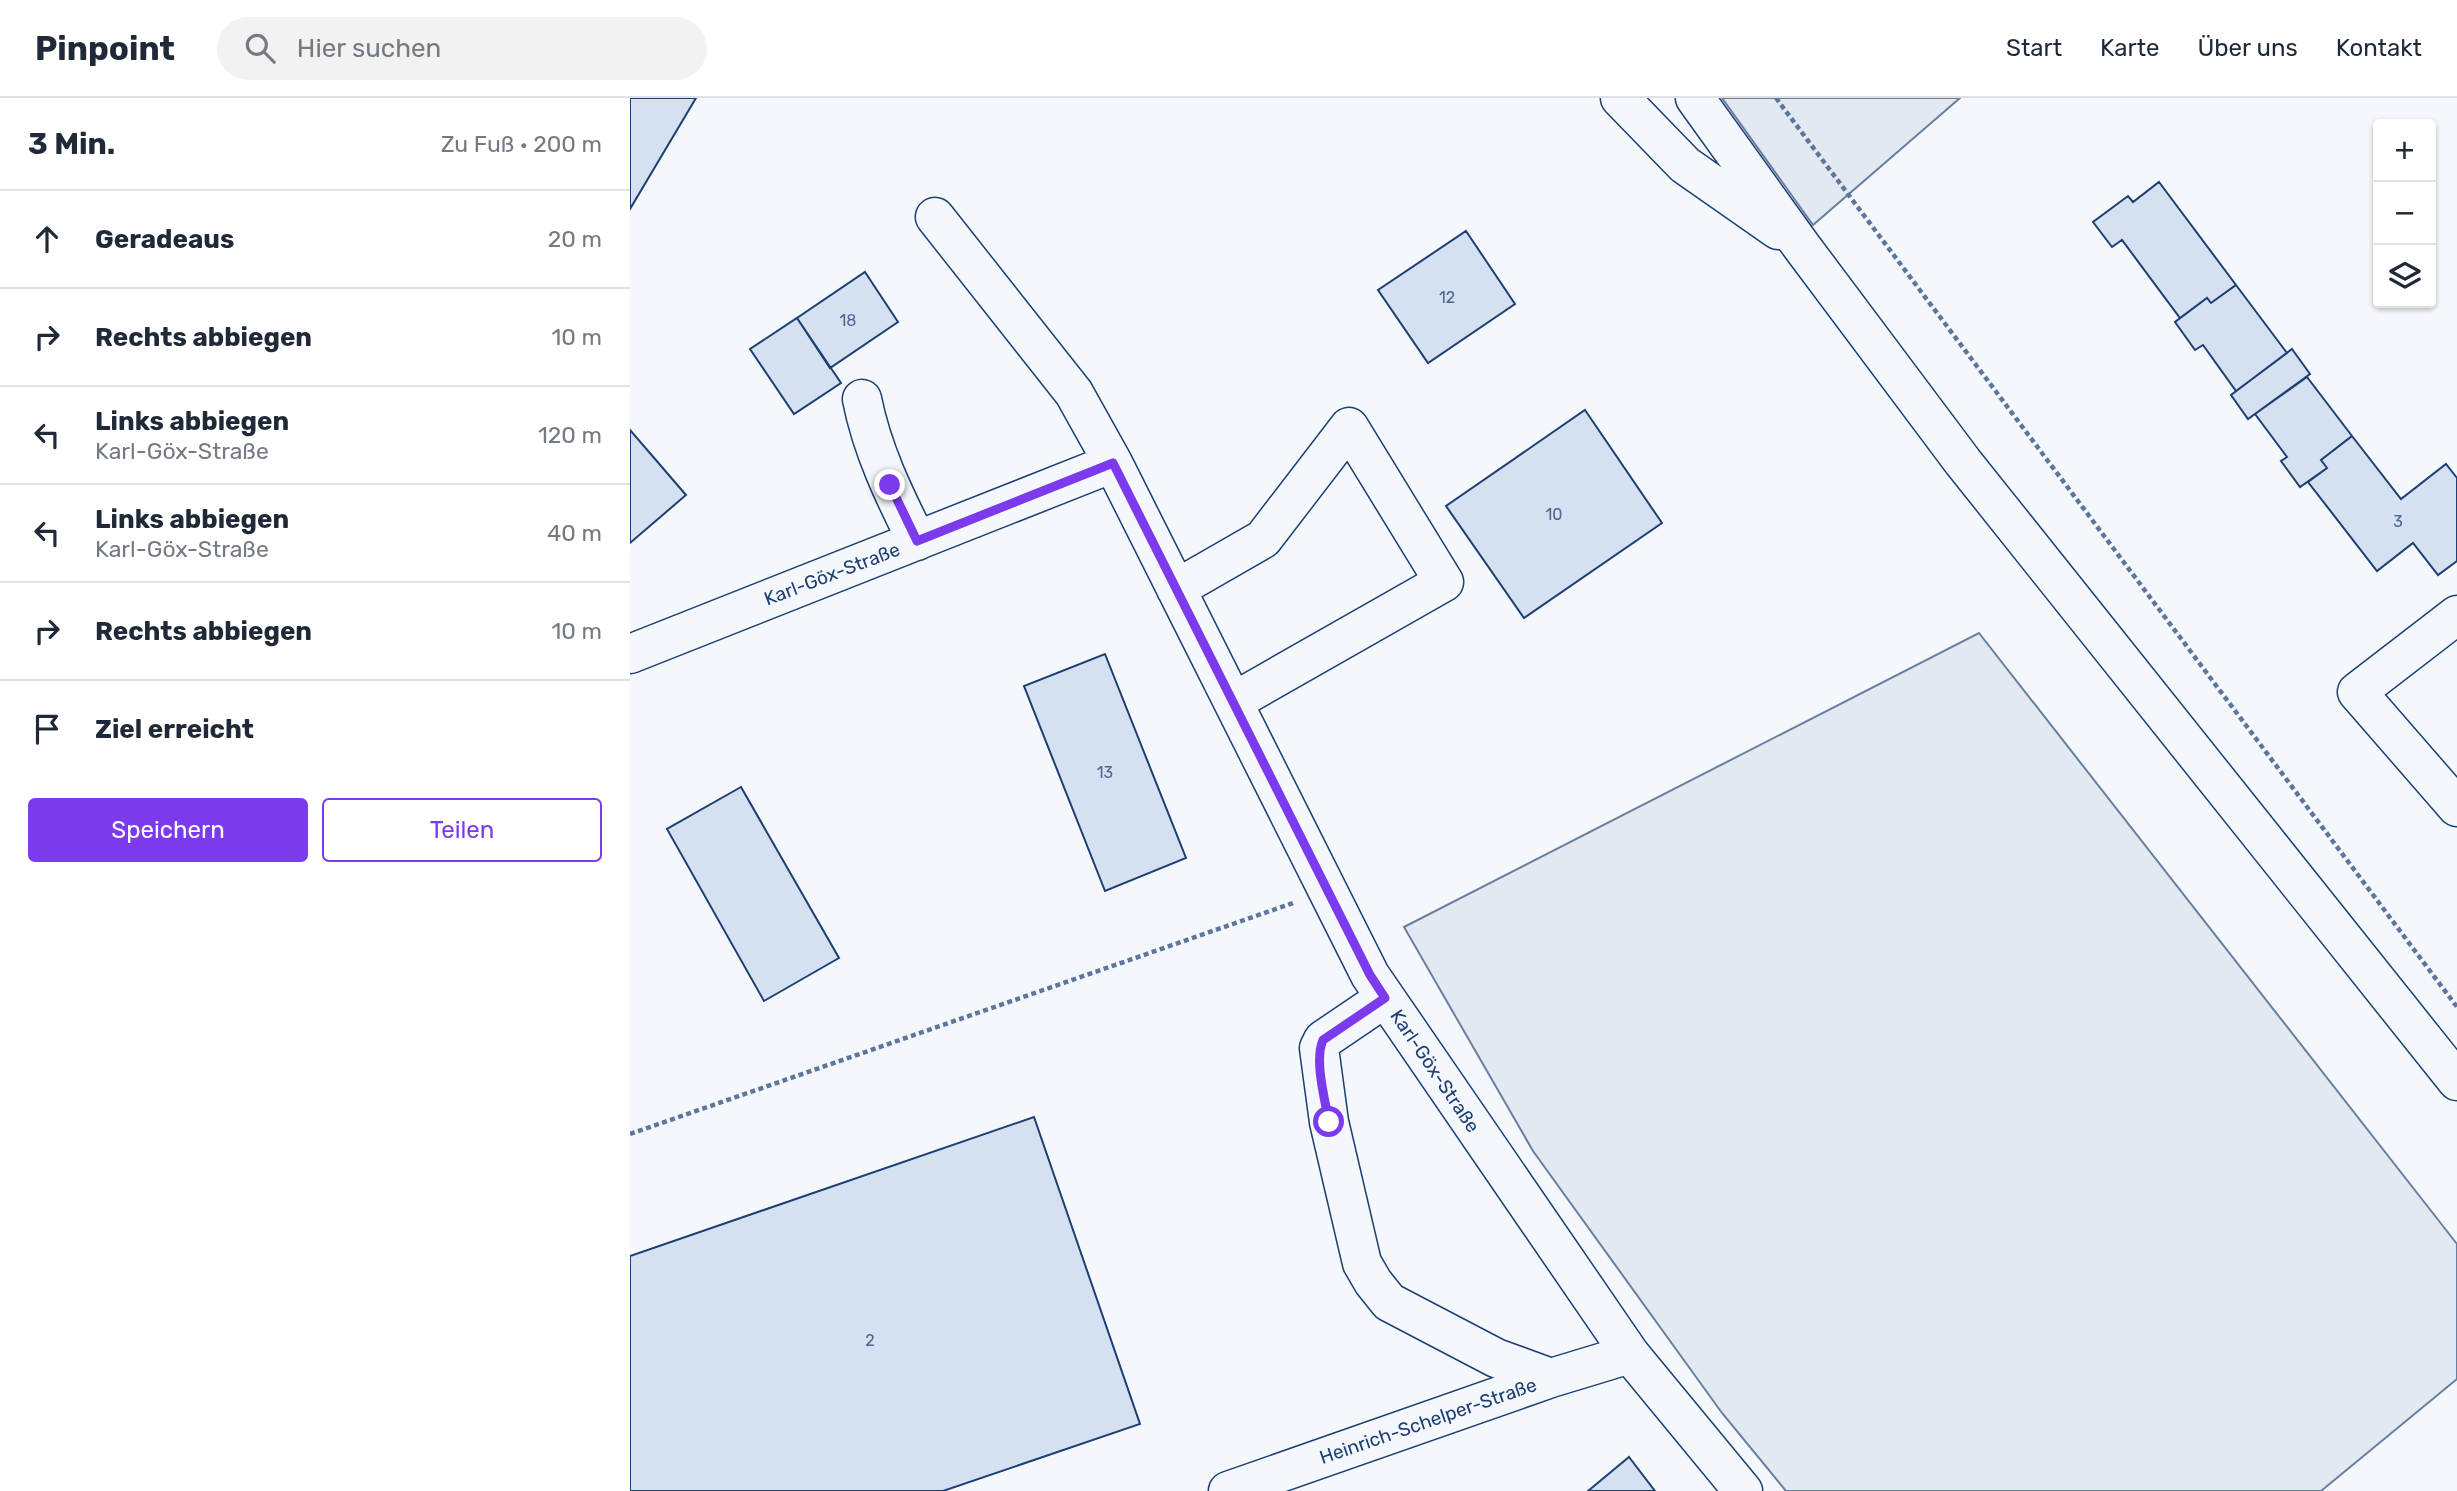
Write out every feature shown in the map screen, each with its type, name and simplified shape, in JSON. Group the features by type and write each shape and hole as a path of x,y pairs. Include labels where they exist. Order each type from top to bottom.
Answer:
{"street":[{"path":"1620,98 1685,165 1802,247"},
{"path":"1695,98 1802,247 1964,462 2457,1081"},
{"name":"Karl-Göx-Straße","path":"935,217 1074,393 1113,463 1370,975 1630,1354 1743,1491"},
{"path":"862,399 868,429 881,465 917,541"},
{"path":"1176,589 1264,539 1349,427 1444,582 1233,702"},
{"name":"Karl-Göx-Straße","path":"630,654 1113,463"},
{"path":"2457,615 2357,692 2457,807"},
{"path":"1385,998 1323,1040 1320,1048 1329,1122 1362,1263 1389,1302 1496,1358 1551,1378"},
{"name":"Heinrich-Schelper-Straße","path":"1227,1491 1551,1378 1630,1354"}],"path":[{"path":"1776,98 2457,1007"},
{"path":"630,1134 1327,891"}],"shaded area":[{"path":"1722,98 1960,98 1813,225"},
{"path":"1979,633 2457,1244 2457,1379 2321,1491 1786,1491 1722,1413 1533,1151 1404,927"}],"building":[{"path":"630,98 696,98 630,209"},
{"path":"2159,182 2236,285 2211,303 2207,298 2180,318 2122,240 2112,247 2093,222 2128,196 2133,202"},
{"path":"1466,231 1515,304 1428,363 1378,290"},
{"path":"865,272 898,322 830,368 797,318"},
{"path":"2236,285 2287,353 2236,391 2203,345 2195,350 2175,322 2207,298 2211,303"},
{"path":"797,318 841,383 794,414 750,349"},
{"path":"2292,349 2310,374 2248,419 2231,395"},
{"path":"2307,377 2352,436 2321,460 2327,468 2300,487 2281,461 2287,457 2255,414"},
{"path":"1585,410 1662,523 1524,618 1446,506"},
{"path":"630,430 686,495 630,543"},
{"path":"2352,436 2401,499 2446,464 2457,478 2457,561 2438,575 2413,543 2377,571 2308,482 2327,468 2321,460"},
{"path":"1105,654 1186,858 1105,891 1024,686"},
{"path":"741,787 839,958 764,1001 667,829"},
{"path":"1034,1117 1140,1424 943,1491 630,1491 630,1256"},
{"path":"1629,1457 1655,1491 1588,1491"}],"route":[{"path":"890,485 917,541 1113,463 1370,975 1385,998 1323,1040 1320,1062 1329,1122"}]}
